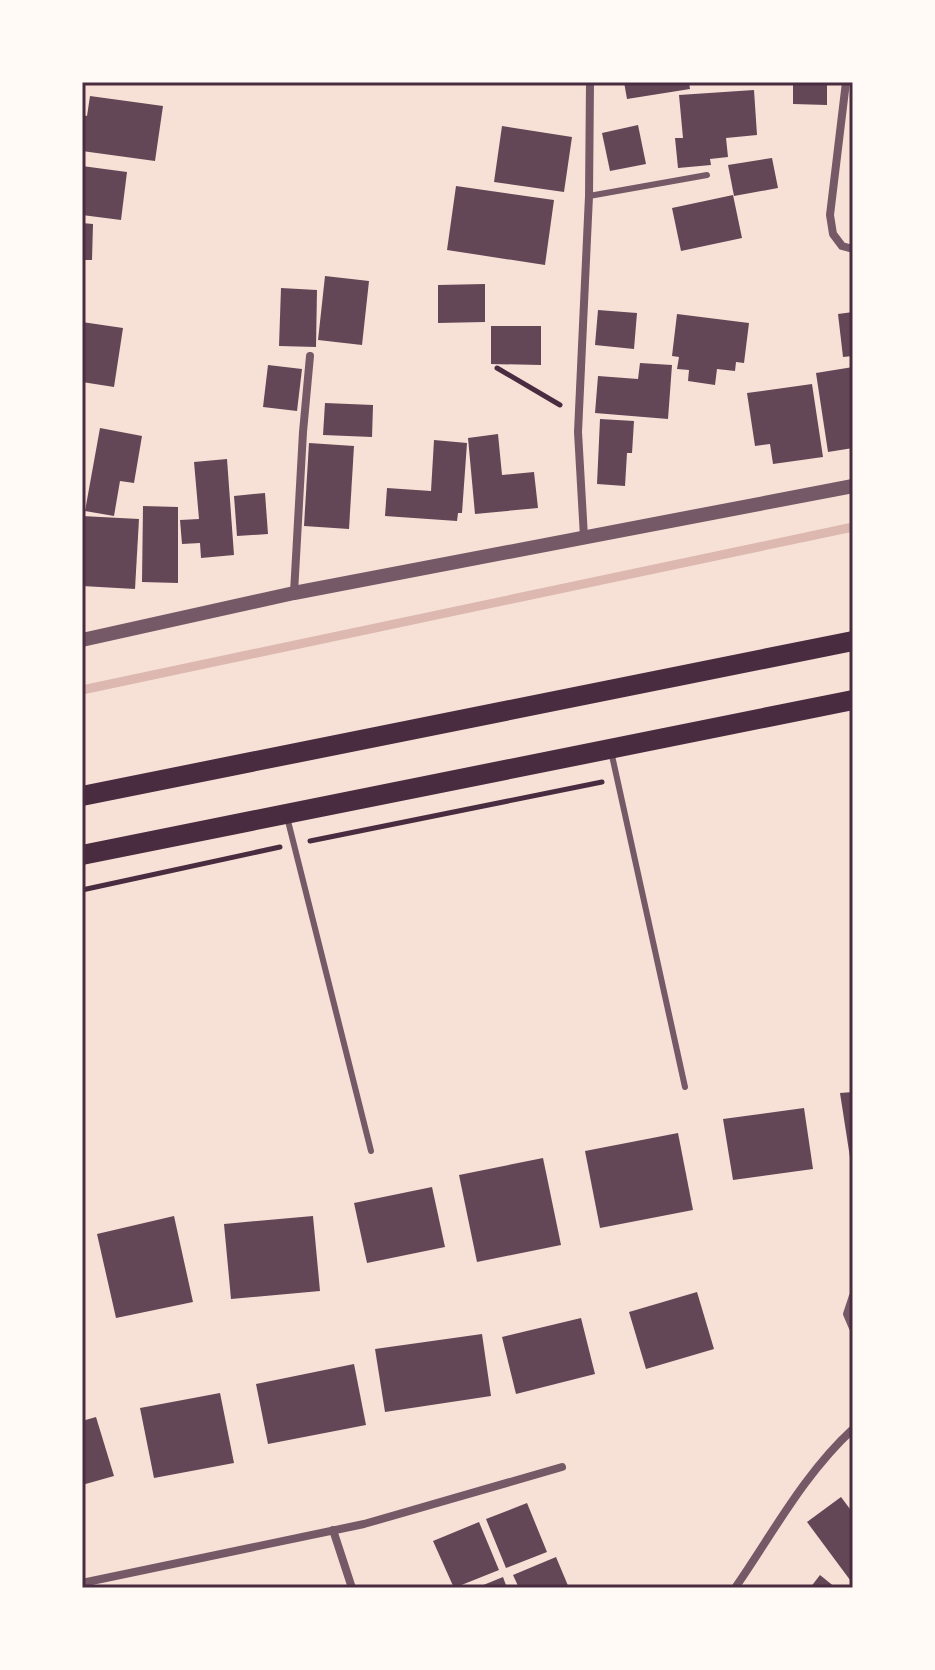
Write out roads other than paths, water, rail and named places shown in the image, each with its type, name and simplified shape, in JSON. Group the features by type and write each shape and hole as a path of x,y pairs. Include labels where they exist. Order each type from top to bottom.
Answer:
{"highway":[{"path":"82,796 853,641"},
{"path":"82,855 853,700"}],"street":[{"path":"584,537 578,432 589,196 590,82"},
{"path":"846,82 830,215 833,234 842,246 853,249"},
{"path":"294,593 310,356"},
{"path":"82,640 294,593 853,486"},
{"path":"853,1296 847,1314 853,1328"},
{"path":"735,1588 807,1477 853,1429"},
{"path":"82,1583 364,1524 562,1467"},
{"path":"333,1530 352,1588"}],"lane":[{"path":"589,196 707,175"},
{"path":"611,749 685,1087"},
{"path":"286,815 371,1151"}],"waterway":[{"path":"82,690 853,527"}]}
